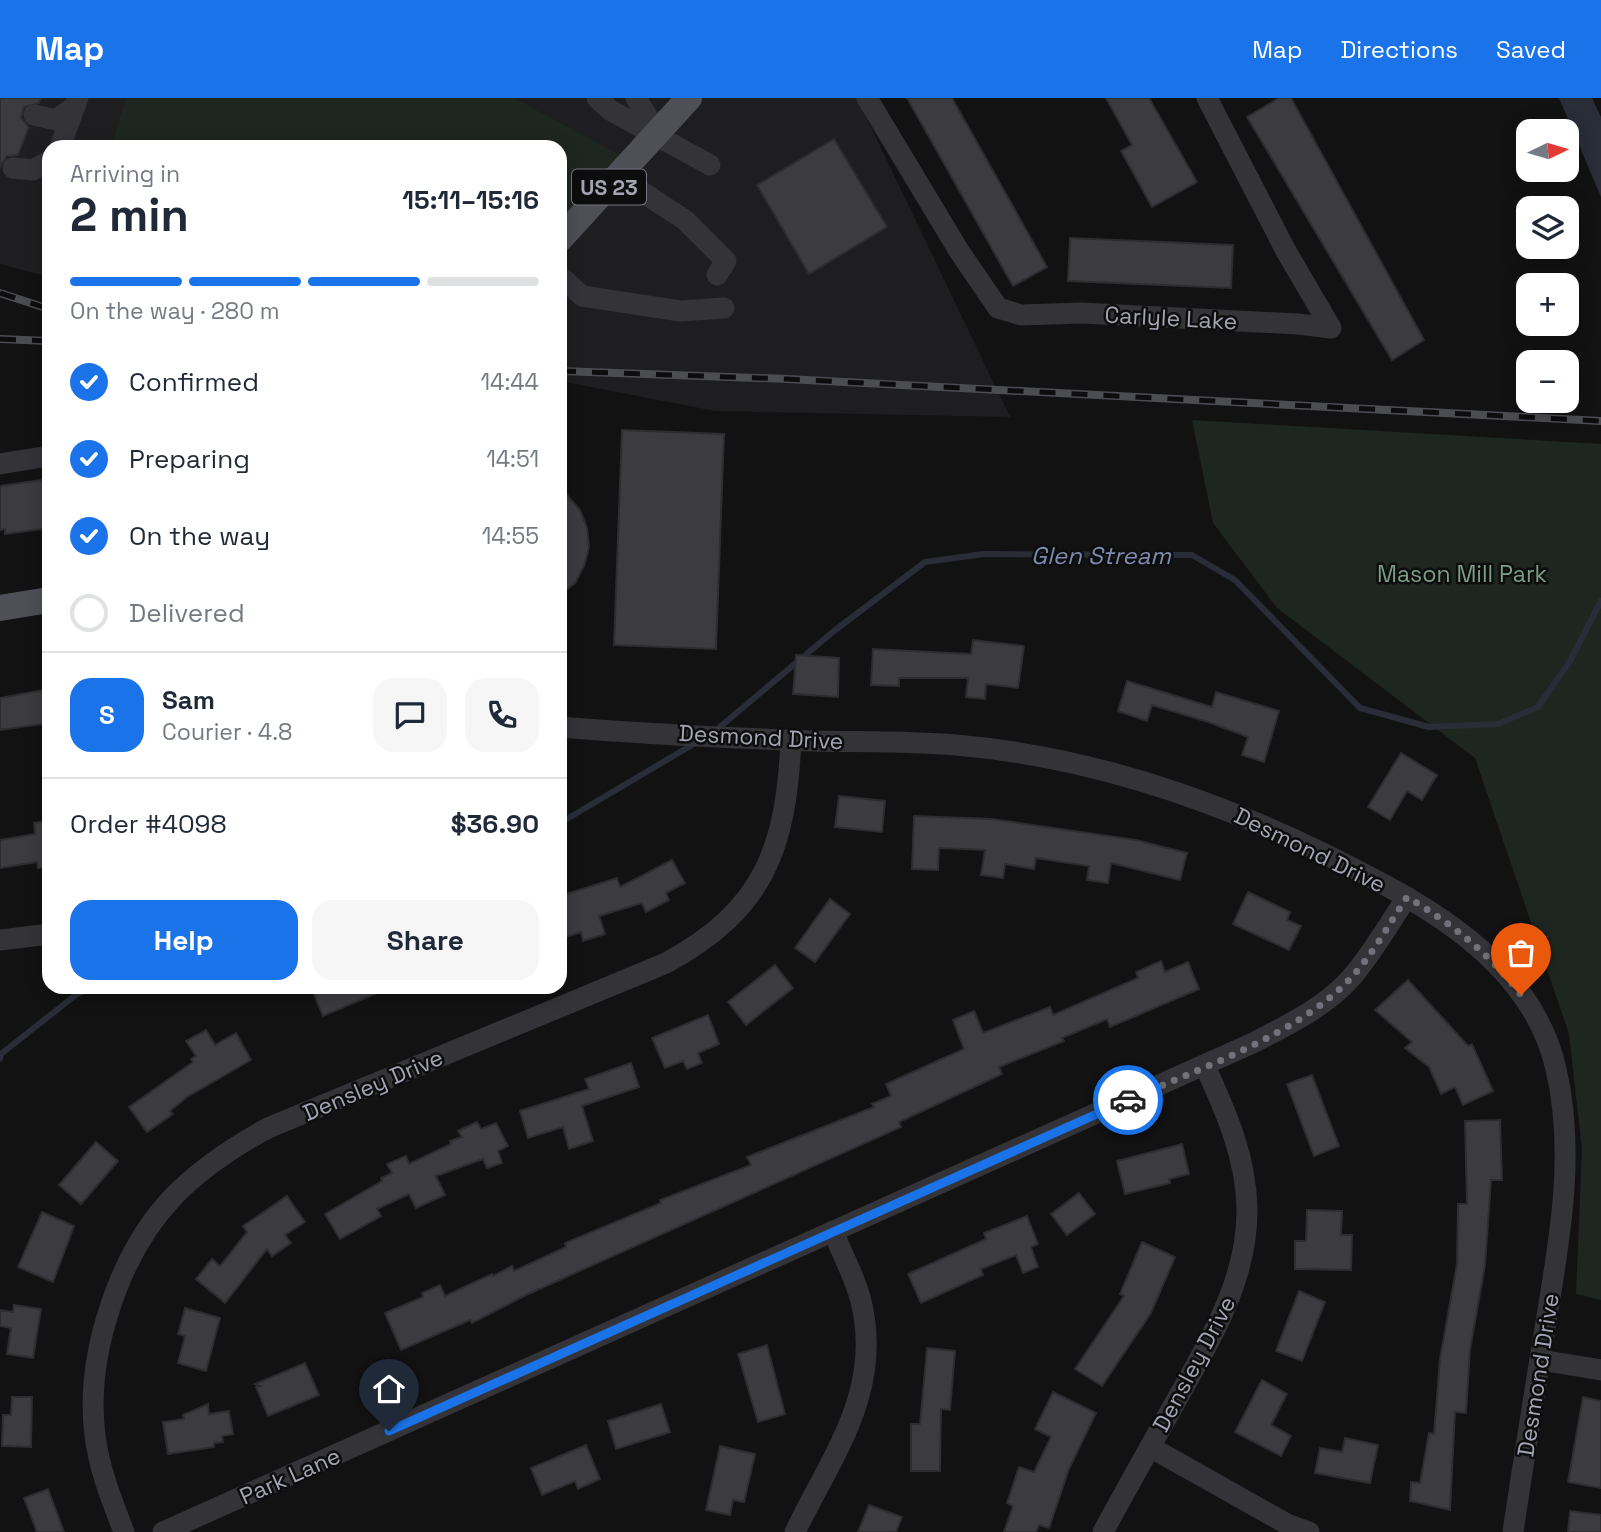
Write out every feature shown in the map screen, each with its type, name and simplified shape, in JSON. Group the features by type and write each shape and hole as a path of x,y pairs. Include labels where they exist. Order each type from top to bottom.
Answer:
{"main road":[{"name":"US 23","path":"567,232 689,98"},
{"path":"0,608 42,601"}],"street":[{"path":"597,98 610,110 658,134 710,165"},
{"path":"636,98 658,134"},
{"name":"Carlyle Lake","path":"867,98 959,251 999,308 1021,315 1081,313 1331,328 1286,251 1207,98"},
{"path":"34,115 56,120 77,102"},
{"path":"63,140 77,102"},
{"path":"13,168 33,170 42,164"},
{"path":"619,177 667,218 685,220 726,261 718,275"},
{"path":"567,282 582,296 611,292 680,311 724,308"},
{"path":"0,464 42,457"},
{"name":"Desmond Drive","path":"567,727 791,740 955,745 1085,765 1212,803 1308,844 1407,897 1468,937 1493,960 1530,1006 1555,1063 1564,1119 1564,1188 1513,1532"},
{"name":"Densley Drive","path":"124,1532 98,1455 93,1412 96,1370 103,1331 115,1293 142,1241 170,1200 224,1154 268,1128 666,963 711,935 744,903 771,859 785,809 791,740"},
{"name":"Park Lane","path":"163,1532 1205,1066 1292,1023 1337,991 1362,963 1407,897"},
{"path":"0,940 42,935"},
{"name":"Densley Drive","path":"1103,1532 1221,1319 1244,1254 1247,1207 1242,1161 1227,1115 1205,1066"},
{"path":"795,1532 856,1413 864,1380 865,1340 861,1301 833,1231"},
{"path":"1540,1360 1601,1370"},
{"path":"1150,1447 1287,1524 1309,1532"}],"shaded area":[{"path":"0,98 857,98 1010,417 715,411 567,382 567,140 42,140 42,275 0,264"},
{"path":"1559,98 1592,98 1601,117 1601,197 1579,145 1579,119 1568,119"}],"green space":[{"path":"126,98 514,98 631,161 567,230 567,140 113,140"},
{"name":"Mason Mill Park","path":"1192,420 1601,444 1601,1300 1576,1294 1582,1149 1569,1034 1475,758 1277,608 1213,523"}],"building":[{"path":"0,98 41,98 39,103 24,107 21,118 29,127 18,155 7,156 0,167"},
{"path":"907,98 952,98 1047,267 1013,286"},
{"path":"1106,98 1149,98 1197,182 1152,207 1121,151 1132,145"},
{"path":"1279,98 1291,98 1424,340 1392,360 1247,117"},
{"path":"834,139 887,227 809,274 757,185"},
{"path":"1070,238 1233,245 1231,288 1068,281"},
{"path":"622,430 724,434 716,649 614,645"},
{"path":"42,480 42,529 5,534 5,529 0,530 0,486"},
{"path":"567,495 580,510 587,528 589,547 584,566 575,583 567,589"},
{"path":"973,640 1024,646 1018,688 986,684 985,699 966,697 968,678 899,678 899,686 871,685 873,649 971,654"},
{"path":"796,655 839,658 838,697 793,694"},
{"path":"1127,681 1212,707 1216,692 1279,711 1264,762 1242,755 1248,737 1208,722 1152,705 1147,721 1118,711"},
{"path":"42,690 42,724 0,730 0,698"},
{"path":"1401,753 1437,775 1422,800 1407,791 1390,820 1368,807"},
{"path":"839,796 885,801 882,832 835,827"},
{"path":"914,816 992,819 1136,840 1187,853 1180,880 1111,863 1108,883 1087,880 1089,866 1036,858 1034,869 1005,864 1003,878 981,875 985,850 939,848 938,870 912,869"},
{"path":"42,821 42,868 38,868 37,862 0,868 0,840 35,834 34,823"},
{"path":"672,860 685,883 666,893 669,900 646,912 642,903 599,916 605,934 583,941 581,932 567,937 567,894 617,878 620,887"},
{"path":"1248,892 1290,912 1287,920 1301,926 1289,950 1233,924"},
{"path":"830,899 850,914 815,962 795,948"},
{"path":"1161,961 1165,972 1188,962 1199,989 1110,1027 1107,1019 1062,1038 1064,1041 999,1067 1002,1074 899,1122 901,1127 526,1295 472,1323 470,1320 401,1350 385,1313 423,1297 422,1293 440,1285 445,1296 512,1266 514,1271 566,1247 565,1243 661,1203 660,1200 751,1165 747,1157 874,1107 872,1104 891,1096 886,1084 964,1049 953,1020 974,1011 983,1033 1050,1007 1053,1015 1138,978 1136,972"},
{"path":"775,965 793,988 746,1025 728,1002"},
{"path":"1408,980 1468,1046 1472,1044 1493,1091 1463,1105 1455,1087 1441,1094 1429,1067 1405,1048 1412,1042 1375,1010"},
{"path":"314,994 375,994 323,1016"},
{"path":"708,1015 719,1044 698,1053 702,1063 687,1069 683,1061 665,1068 652,1038"},
{"path":"206,1030 215,1045 236,1033 251,1060 187,1097 170,1111 173,1114 147,1132 129,1107 193,1062 191,1059 196,1056 186,1041"},
{"path":"631,1063 639,1087 582,1106 593,1141 569,1149 563,1127 528,1138 520,1111 589,1089 585,1079"},
{"path":"1312,1075 1339,1146 1314,1156 1287,1084"},
{"path":"1500,1120 1502,1180 1491,1180 1485,1265 1470,1350 1466,1413 1455,1412 1450,1510 1410,1501 1411,1482 1420,1483 1429,1433 1434,1434 1440,1359 1457,1264 1458,1204 1467,1204 1465,1121"},
{"path":"477,1122 481,1129 496,1123 508,1146 498,1151 502,1163 487,1168 483,1159 436,1176 445,1195 416,1208 409,1194 377,1209 381,1216 340,1239 325,1214 392,1173 387,1164 406,1156 409,1164 451,1144 450,1141 462,1137 458,1131"},
{"path":"96,1142 118,1161 81,1204 59,1185"},
{"path":"1182,1144 1189,1174 1169,1179 1170,1183 1125,1194 1117,1161"},
{"path":"1079,1193 1095,1214 1067,1235 1051,1214"},
{"path":"287,1196 305,1222 285,1235 291,1243 272,1256 267,1249 225,1303 196,1279 212,1259 220,1266 247,1232 243,1226"},
{"path":"1307,1210 1342,1211 1341,1235 1352,1235 1351,1270 1295,1269 1295,1241 1306,1241"},
{"path":"42,1212 74,1226 53,1282 18,1267"},
{"path":"1027,1216 1038,1244 1031,1247 1038,1267 1023,1273 1016,1255 981,1269 983,1275 921,1303 908,1274 986,1239 984,1233"},
{"path":"1142,1242 1175,1257 1151,1313 1102,1386 1075,1369 1124,1296 1120,1294"},
{"path":"1299,1291 1325,1302 1302,1361 1276,1351"},
{"path":"14,1305 41,1309 33,1358 7,1354 11,1328 0,1326 0,1310 13,1312"},
{"path":"185,1308 220,1318 206,1371 178,1363 185,1336 178,1334"},
{"path":"767,1345 785,1414 758,1422 738,1354"},
{"path":"927,1348 955,1351 950,1410 941,1409 940,1471 911,1471 911,1424 920,1424"},
{"path":"305,1363 319,1395 268,1416 256,1387 260,1386 255,1384"},
{"path":"1262,1380 1287,1394 1271,1425 1291,1436 1281,1456 1235,1432"},
{"path":"1053,1392 1096,1413 1069,1469 1049,1528 1039,1525 1036,1532 1004,1532 1013,1506 1007,1503 1019,1467 1034,1472 1051,1437 1035,1429"},
{"path":"12,1397 32,1397 31,1447 2,1446 3,1415 11,1415"},
{"path":"1583,1397 1601,1401 1601,1488 1568,1482"},
{"path":"208,1404 209,1414 229,1411 233,1434 222,1436 223,1442 214,1443 214,1447 168,1454 163,1422 184,1419 183,1415"},
{"path":"661,1404 670,1432 616,1449 608,1421"},
{"path":"1345,1438 1378,1445 1370,1483 1315,1473 1320,1448 1342,1452"},
{"path":"586,1445 600,1479 578,1489 575,1481 542,1495 531,1468"},
{"path":"720,1446 755,1454 744,1502 733,1500 730,1515 706,1510"},
{"path":"48,1489 64,1532 37,1532 24,1498"},
{"path":"869,1505 902,1517 896,1532 858,1532"},
{"path":"1570,1511 1601,1515 1601,1532 1568,1532"}],"waterway":[{"name":"Glen Stream","path":"715,731 834,631 925,562 984,554 1192,555 1235,580 1360,708 1429,727 1498,724 1538,707 1570,661 1601,601"},
{"name":"Glen Stream","path":"567,819 697,742"},
{"name":"Glen Stream","path":"0,1059 1,1054 77,994"}],"railway":[{"path":"0,293 42,307"},
{"path":"0,339 42,341"},
{"path":"567,371 787,379 1601,421"}],"way so far":[{"path":"1128,1100 1255,1042 1321,1004 1350,978 1407,897 1468,937 1493,960 1521,995"}],"route":[{"path":"389,1431 1128,1100"}]}
